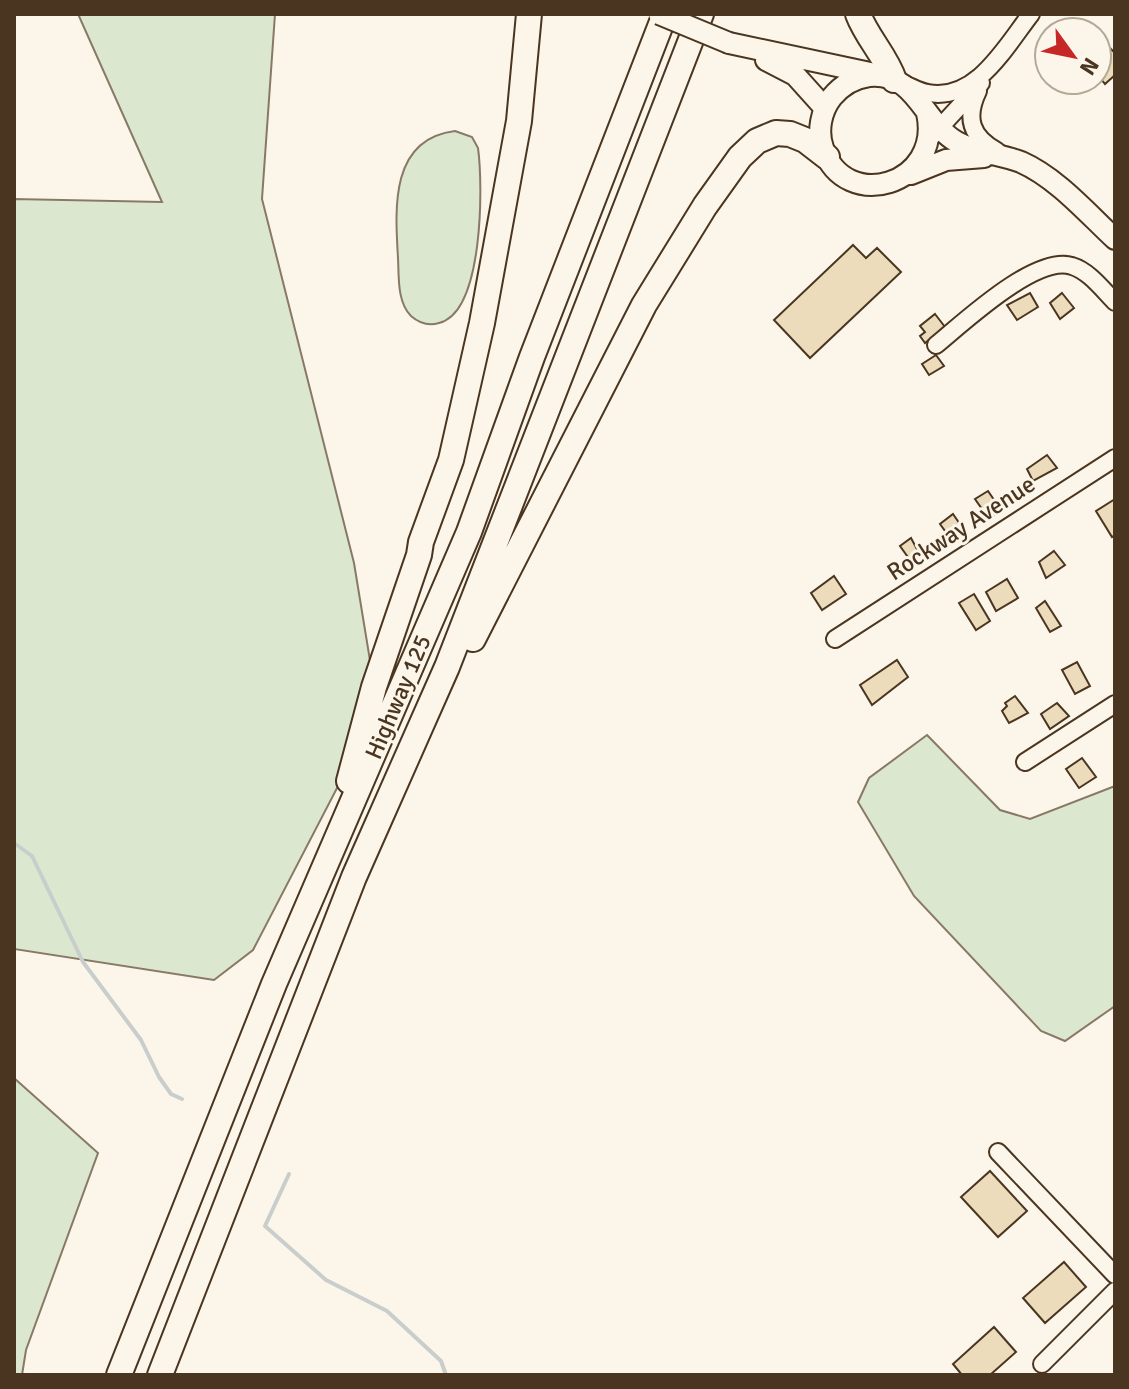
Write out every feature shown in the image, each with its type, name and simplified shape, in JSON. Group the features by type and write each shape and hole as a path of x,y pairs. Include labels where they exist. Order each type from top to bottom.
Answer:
{"highway":[{"name":"Highway 125","path":"119,1375 274,984 469,532 662,14"},
{"name":"Highway 125","path":"160,1375 354,877 447,667 701,14"},
{"path":"858,14 889,64 894,80"},
{"path":"326,864 374,687 462,420 519,121 529,15"},
{"path":"354,877 638,316 705,206 740,157 765,136 790,134 827,157"}],"main road":[{"path":"662,14 795,75 822,105 821,139 827,157 846,177 864,184 883,185 946,160 976,157 1013,159"},
{"path":"729,43 894,80 917,96 931,127 960,144 1033,168 1053,182 1115,239"},
{"path":"824,111 834,95 848,83 866,77 894,80"},
{"path":"900,179 921,159 931,127"}],"street":[{"path":"894,80 926,93 950,93 973,82 992,64 1031,14"},
{"path":"992,64 972,107 975,133 986,145 1013,159"},
{"path":"931,127 982,82"},
{"path":"936,345 994,296 1048,266 1066,264 1078,268 1115,302"},
{"name":"Rockway Avenue","path":"835,639 1115,458"},
{"path":"1025,762 1115,704"},
{"path":"998,1152 1115,1275"},
{"path":"1042,1364 1115,1291"}],"green space":[{"path":"78,14 275,14 262,199 354,563 378,709 253,950 214,980 14,949 14,199 162,202"},
{"path":"455,131 472,137 478,148 480,216 477,245 465,296 454,314 439,323 428,324 411,316 401,297 396,218 398,198 401,179 418,147 434,137"},
{"path":"927,735 1000,810 1030,819 1115,786 1115,1006 1065,1041 1041,1031 914,896 858,802 869,778"},
{"path":"14,1078 98,1153 26,1350 22,1375 14,1375"}],"building":[{"path":"1113,51 1115,53 1113,77"},
{"path":"853,245 866,258 877,248 901,272 810,358 774,320"},
{"path":"1030,293 1038,307 1017,320 1007,305"},
{"path":"1062,293 1074,308 1060,319 1050,303"},
{"path":"935,314 945,327 925,343 920,336 925,332 920,326"},
{"path":"936,355 944,366 929,375 922,364"},
{"path":"1047,455 1057,468 1033,481 1027,469"},
{"path":"988,491 1001,510 989,519 975,499"},
{"path":"1115,499 1115,535 1112,537 1096,511"},
{"path":"953,514 966,533 953,542 940,524"},
{"path":"911,538 919,553 910,560 900,546"},
{"path":"1054,551 1065,565 1046,578 1039,562"},
{"path":"834,576 846,594 822,610 811,593"},
{"path":"1007,579 1018,598 996,611 986,592"},
{"path":"974,594 990,621 976,630 959,603"},
{"path":"1045,601 1061,626 1050,632 1036,608"},
{"path":"897,660 908,677 872,705 860,685"},
{"path":"1077,662 1090,686 1075,694 1062,670"},
{"path":"1015,696 1028,713 1009,723 1002,711 1007,706 1005,703"},
{"path":"1057,703 1069,716 1050,729 1041,714"},
{"path":"1082,758 1096,777 1079,788 1066,769"},
{"path":"990,1171 1027,1211 998,1237 961,1197"},
{"path":"1064,1262 1086,1287 1045,1323 1023,1298"},
{"path":"994,1327 1016,1352 990,1375 962,1375 953,1364"}],"waterway":[{"path":"14,843 32,856 83,962 141,1040 171,1094 182,1099"},
{"path":"289,1174 265,1226 326,1280 387,1311 441,1361 446,1375"}]}
